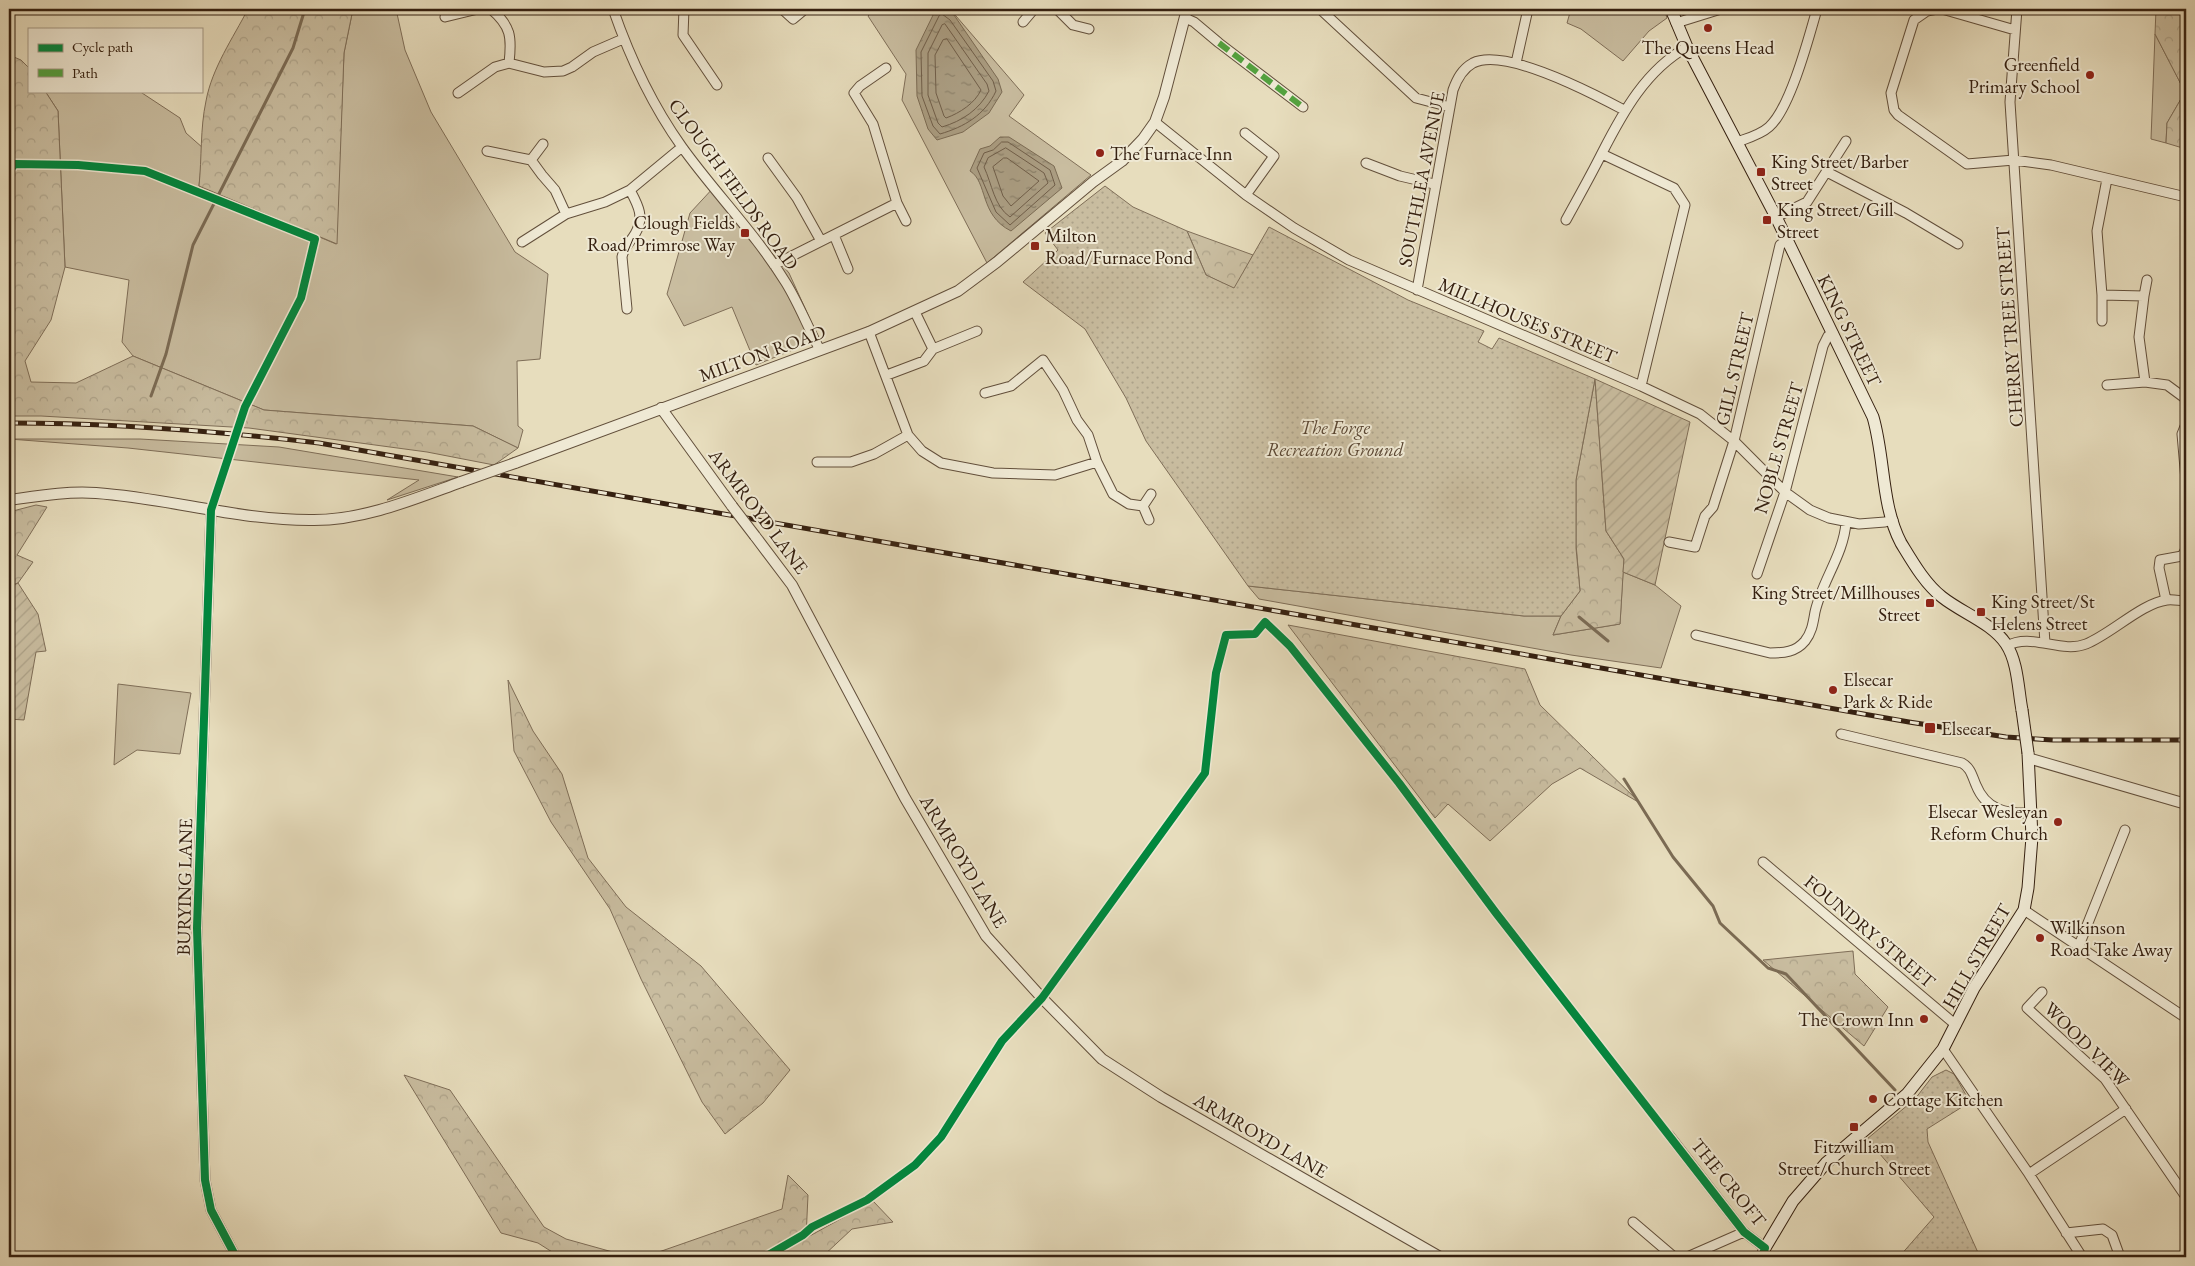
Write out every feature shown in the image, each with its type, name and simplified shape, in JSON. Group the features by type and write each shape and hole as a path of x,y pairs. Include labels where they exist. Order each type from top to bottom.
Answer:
{"main road":[{"name":"KING STREET","path":"1671,9 1687,47 1776,217 1873,417 1879,437 1888,501 1902,543 1941,597 1996,633 2007,646"},
{"name":"HILL STREET","path":"1764,1252 1793,1202 1826,1164 1907,1094 1943,1050 1974,988 2024,910 2029,880 2032,837 2028,755 2015,669 2007,646"}],"street":[{"path":"445,17 478,9"},
{"path":"491,9 507,26 511,47 509,62"},
{"name":"CLOUGH FIELDS ROAD","path":"613,9 623,39 652,99 682,147 787,284 820,350"},
{"path":"684,9 683,35 717,85"},
{"path":"782,9 793,19 805,9"},
{"path":"1023,22 1034,9"},
{"path":"1057,9 1074,25 1089,29"},
{"path":"1320,9 1416,98 1450,107"},
{"path":"1516,63 1528,9"},
{"path":"1676,24 1720,9"},
{"path":"1737,142 1762,132 1770,126 1778,114 1801,64 1818,9"},
{"path":"1938,9 1927,11 1914,20 1891,93 1894,110 1898,115 1967,164 2014,160 2051,165 2186,198"},
{"path":"1942,9 2015,30"},
{"name":"CHERRY TREE STREET","path":"2018,9 2010,102 2045,643"},
{"path":"1186,13 1194,22 1303,107"},
{"name":"MILTON ROAD","path":"9,500 49,494 96,493 249,516 316,520 378,510 515,463 868,332 958,291 997,262 1064,205 1130,154 1155,122 1164,97 1186,13"},
{"path":"458,93 495,67 509,62 544,72 563,71 594,52 623,39"},
{"path":"1566,220 1624,110 1659,67 1687,47"},
{"name":"SOUTHLEA AVENUE","path":"1417,290 1434,184 1450,107 1456,83 1467,67 1486,59 1516,63 1585,88 1624,110"},
{"path":"886,68 860,86 854,93 873,124 897,202 906,221"},
{"name":"MILLHOUSES STREET","path":"1155,122 1246,195 1294,228 1349,260 1642,386 1700,414 1734,441 1785,492 1810,510 1846,522 1875,523 1893,520"},
{"path":"1245,133 1274,156 1246,195"},
{"path":"1776,217 1807,202 1846,141"},
{"path":"531,160 542,144"},
{"path":"522,242 566,214 605,202 630,190 682,147"},
{"path":"487,151 531,160 555,190 566,214"},
{"path":"1602,154 1674,188 1685,206 1642,386"},
{"path":"768,158 797,198 821,241"},
{"path":"1366,163 1400,176 1434,184"},
{"path":"1827,172 1906,213 1958,244"},
{"path":"2102,321 2097,231 2107,179"},
{"path":"626,309 623,249 635,234 641,218 639,208 630,190"},
{"path":"774,266 897,202"},
{"path":"834,235 848,269"},
{"name":"GILL STREET","path":"1669,542 1695,547 1705,516 1713,506 1734,441 1779,249 1781,243 1787,240"},
{"path":"2145,382 2140,337 2147,280"},
{"path":"2102,295 2144,296"},
{"path":"915,312 933,349"},
{"path":"887,375 924,361 933,349 977,331"},
{"path":"868,332 887,375 908,434 922,451 942,463 993,473 1055,475 1097,462"},
{"name":"NOBLE STREET","path":"1757,574 1785,492 1823,346 1828,336 1833,333"},
{"path":"985,393 1012,386 1043,360 1063,390 1077,420 1088,435 1097,462 1113,494 1129,504 1143,506"},
{"path":"2107,385 2145,382 2167,385 2186,399"},
{"name":"ARMROYD LANE","path":"661,408 792,585 905,798 986,936 1042,998 1102,1059 1161,1097 1440,1257"},
{"path":"2186,424 2182,434 2186,480"},
{"path":"817,462 851,462 874,454 908,434"},
{"path":"1143,506 1151,494"},
{"path":"1143,506 1149,520"},
{"name":"BURYING LANE","path":"211,510 197,928 205,1180 211,1210 236,1257"},
{"path":"1696,635 1770,653 1788,652 1800,646 1810,634 1824,582 1841,547 1846,522"},
{"path":"2166,600 2159,568 2160,560 2182,556 2186,549"},
{"path":"2007,646 2018,641 2065,647 2085,644 2152,605 2166,600 2186,601"},
{"path":"1841,734 1962,763 1970,771 1980,793 1989,805 2007,813 2031,813"},
{"path":"2028,755 2186,804"},
{"path":"2078,948 2125,830"},
{"name":"FOUNDRY STREET","path":"1763,862 1956,1025"},
{"path":"2024,910 2078,948 2128,978 2186,1018"},
{"name":"WOOD VIEW","path":"2042,992 2027,1008 2105,1079 2186,1197"},
{"path":"1943,1050 2029,1174 2082,1257"},
{"path":"2029,1174 2126,1109"},
{"name":"THE CROFT","path":"1669,1135 1744,1232 1764,1252"},
{"path":"1633,1222 1674,1257"},
{"path":"2066,1233 2103,1229 2112,1235 2120,1257"},
{"name":"THE CROFT","path":"1687,1257 1744,1232"}],"green space":[{"path":"248,9 353,9 344,53 337,244 199,186 203,122 209,89 218,65"},
{"path":"353,9 396,9 405,50 431,112 515,252 548,274 540,359 517,361 518,426 523,430 518,448 473,426 264,410 133,356 122,342 129,280 65,267 58,111 46,92 141,92 180,118 186,133 203,148 199,186 336,244 344,53"},
{"path":"874,9 950,9 1024,95 1009,116 1091,175 987,263 902,100 906,74 868,16"},
{"path":"1571,9 1664,9 1667,18 1649,31 1623,61 1581,29 1567,23"},
{"path":"2156,9 2186,9 2186,149 2166,143 2167,123 2185,92 2155,34"},
{"path":"2155,34 2185,92 2167,123 2166,143 2151,139"},
{"path":"9,55 21,60 28,67 28,92 46,92 58,111 65,267 51,320 25,361 31,382 76,383 133,356 264,410 473,426 518,448 494,465 427,452 249,428 41,416 9,416"},
{"path":"715,186 789,273 819,339 756,365 732,307 684,326 667,294 690,213"},
{"name":"The Forge Recreation Ground","path":"1105,186 1133,207 1187,231 1206,275 1234,288 1269,227 1408,300 1484,331 1478,342 1492,349 1499,338 1595,379 1576,480 1576,548 1580,591 1561,616 1524,616 1248,586 1146,441 1126,398 1085,329 1023,282 1058,250 1045,233"},
{"path":"1187,231 1253,255 1235,289 1206,275"},
{"path":"1595,379 1606,531 1624,559 1620,624 1553,635 1561,616 1580,591 1576,544 1576,480"},
{"path":"1595,379 1690,422 1655,585 1623,572 1624,559 1606,531"},
{"path":"9,439 140,439 279,447 458,477 387,500 419,480 128,448"},
{"path":"36,505 47,507 17,555 33,562 18,583 9,587 9,512"},
{"path":"1623,572 1655,585 1681,606 1661,668 1571,655 1259,599 1248,586 1524,616 1561,616 1553,635 1620,624"},
{"path":"18,583 38,614 46,651 36,652 24,720 9,719 9,587"},
{"path":"1288,625 1525,669 1540,705 1640,803 1580,768 1552,784 1490,841 1448,804 1435,818"},
{"path":"508,680 533,731 562,774 588,858 626,907 701,966 790,1070 763,1103 725,1134 702,1102 641,979 610,909 551,822 514,751"},
{"path":"118,684 191,693 180,754 137,750 114,765"},
{"path":"1853,951 1855,974 1888,1007 1864,1046 1763,960"},
{"path":"1946,1070 1954,1074 1970,1102 1927,1129 1928,1142 1980,1257 1899,1257 1934,1217 1867,1139 1915,1099 1932,1077"},
{"path":"404,1075 450,1090 544,1227 566,1239 627,1256 653,1254 782,1209 788,1175 808,1195 806,1238 873,1201 893,1222 852,1229 822,1257 560,1257 538,1243 501,1233"}],"water":[{"path":"936,9 942,9 954,15 998,79 1002,92 989,113 963,132 937,140 928,129 917,96 916,50"},
{"path":"1000,137 1009,137 1054,166 1062,188 1011,231 994,216 980,183 970,171 980,149 990,146"}],"waterway":[{"path":"151,396 166,354 193,245 293,48 305,9"},
{"path":"1579,617 1608,641"},
{"path":"1624,779 1673,857 1713,906 1720,923 1768,968 1786,974 1895,1090"}],"railway":[{"path":"9,423 164,428 319,443 1909,722 2006,737 2053,740 2186,740"}],"marked path":[{"path":"1219,43 1303,107"}],"cycle path":[{"path":"9,171 15,164 78,165 145,171 315,239 301,298 245,407 211,510 197,928 205,1180 211,1210 236,1257"},
{"path":"765,1257 803,1235 812,1227 867,1200 915,1165 941,1137 1002,1041 1042,998 1205,773 1216,673 1226,635 1255,634 1265,622 1290,646 1399,783 1496,913 1744,1232 1765,1248 1762,1257"}],"place":[{"name":"The Queens Head","path":"1708,28"},
{"name":"Greenfield Primary School","path":"2090,75"},
{"name":"The Furnace Inn","path":"1100,153"},
{"name":"King Street/Barber Street","path":"1761,172"},
{"name":"King Street/Gill Street","path":"1767,220"},
{"name":"Clough Fields Road/Primrose Way","path":"745,233"},
{"name":"Milton Road/Furnace Pond","path":"1035,246"},
{"name":"King Street/Millhouses Street","path":"1930,603"},
{"name":"King Street/St Helens Street","path":"1981,612"},
{"name":"Elsecar Park & Ride","path":"1833,690"},
{"name":"Elsecar","path":"1930,728"},
{"name":"Elsecar Wesleyan Reform Church","path":"2058,822"},
{"name":"Wilkinson Road Take Away","path":"2040,938"},
{"name":"The Crown Inn","path":"1924,1019"},
{"name":"Cottage Kitchen","path":"1873,1099"},
{"name":"Fitzwilliam Street/Church Street","path":"1854,1127"}]}
